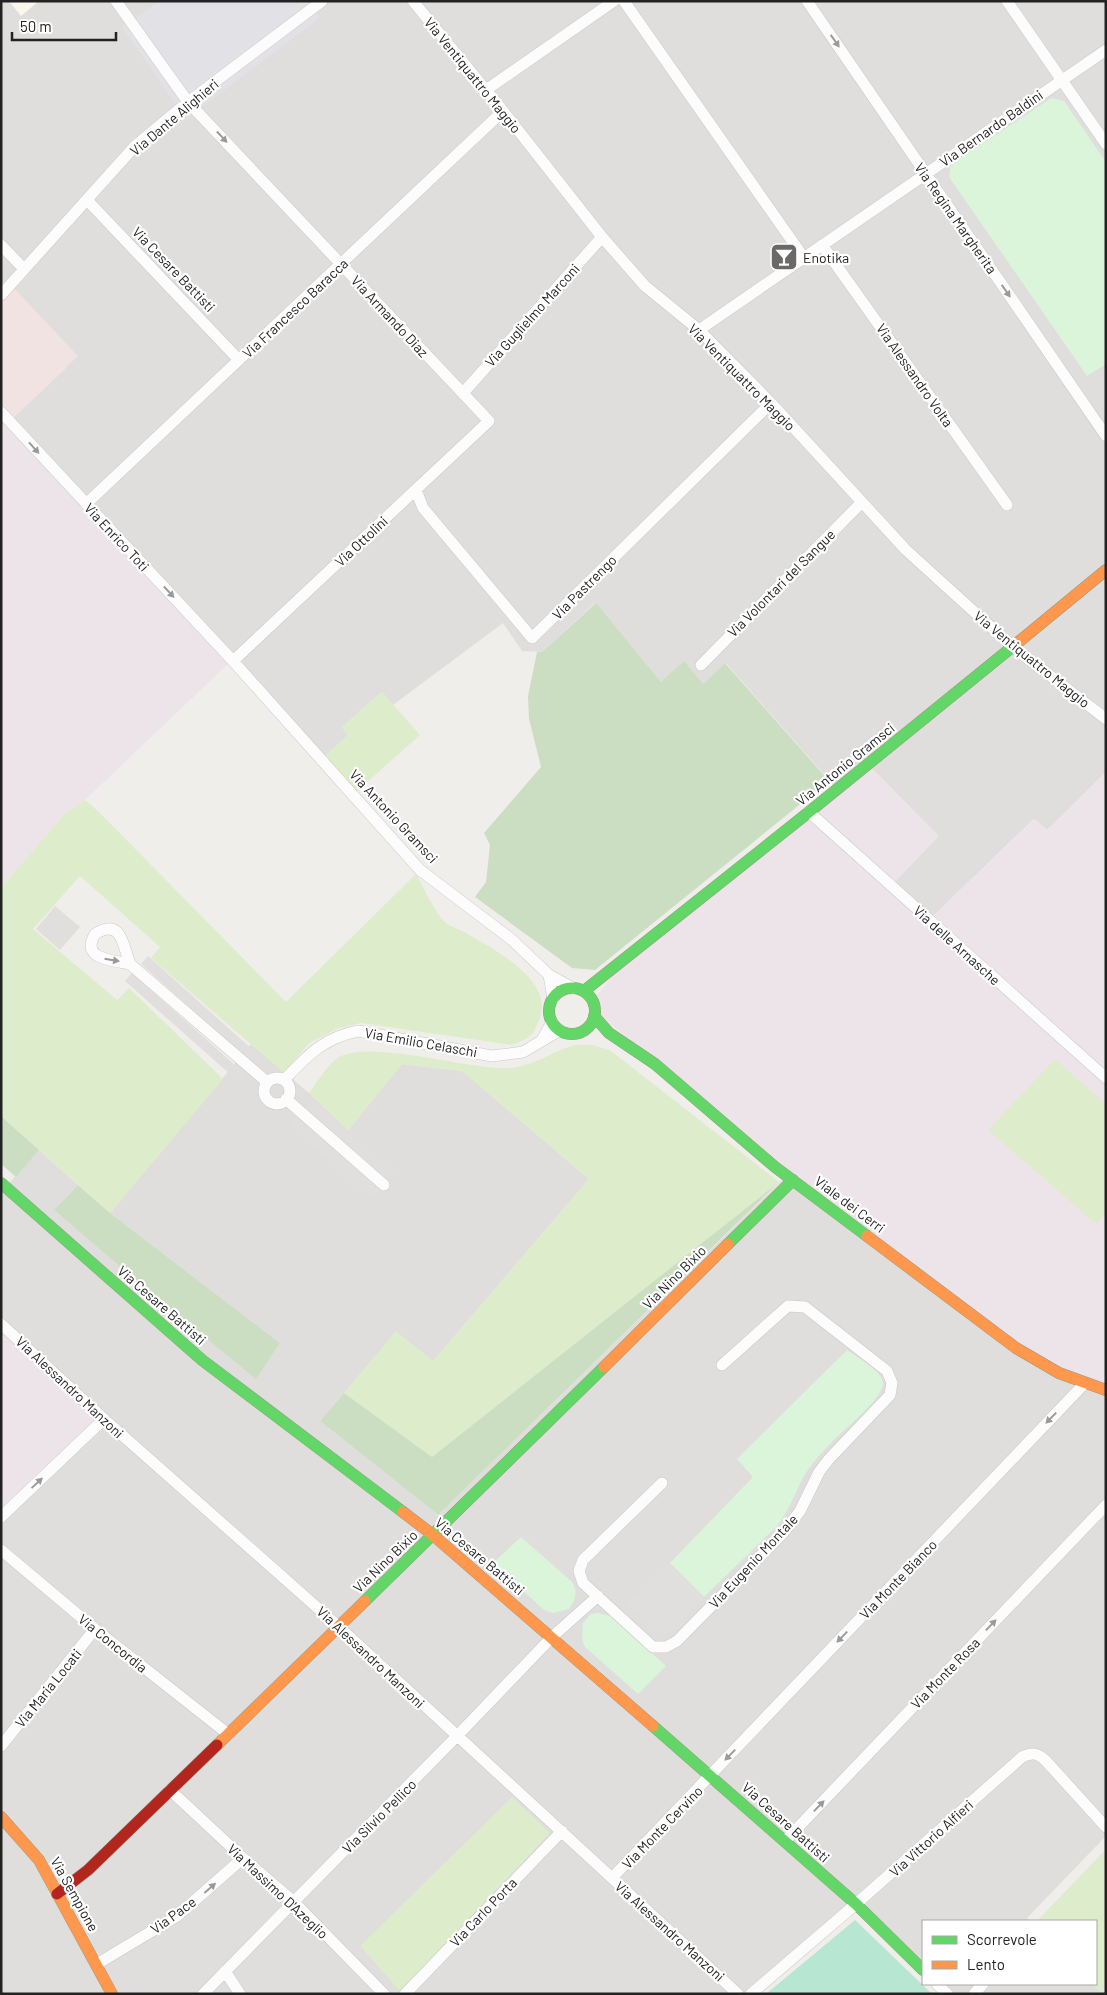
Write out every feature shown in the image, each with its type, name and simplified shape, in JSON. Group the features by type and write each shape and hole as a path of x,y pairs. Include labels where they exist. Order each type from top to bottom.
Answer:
{"street":[{"name":"Via Armando Diaz","path":"116,1 188,102 490,421"},
{"name":"Via Dante Alighieri","path":"1,295 135,146 188,102 322,1"},
{"name":"Via Ventiquattro Maggio","path":"413,1 503,111 602,238 645,286 699,330 771,403 906,550 1013,647 1106,719"},
{"path":"486,90 614,1"},
{"path":"624,1 804,258"},
{"name":"Via Regina Margherita","path":"807,1 1106,436"},
{"path":"1006,1 1106,144"},
{"name":"Via Bernardo Baldini","path":"699,330 1106,50"},
{"name":"Via Francesco Baracca","path":"86,504 503,111"},
{"name":"Via Cesare Battisti","path":"87,200 239,360"},
{"name":"Via Guglielmo Marconi","path":"463,393 602,238"},
{"path":"1,245 24,269"},
{"name":"Via Alessandro Volta","path":"822,245 1007,505"},
{"name":"Via Pastrengo","path":"416,490 423,508 532,638 771,403"},
{"name":"Via Enrico Toti","path":"1,412 234,661"},
{"name":"Via Ottolini","path":"234,661 490,421"},
{"name":"Via Volontari del Sangue","path":"700,665 862,502"},
{"name":"Via Antonio Gramsci","path":"553,999 561,990 579,989 602,979 1106,570"},
{"name":"Via Antonio Gramsci","path":"234,661 420,870 511,938 549,975 579,989 593,1000 596,1011 594,1016"},
{"name":"Via delle Arnasche","path":"809,812 1106,1078"},
{"path":"130,964 267,1082"},
{"path":"549,975 553,999 549,1010 556,1026 572,1034 583,1031 609,1033"},
{"name":"Via Antonio Gramsci","path":"593,1000 602,979"},
{"path":"583,1031 592,1023 594,1016"},
{"name":"Viale dei Cerri","path":"594,1016 609,1033 655,1064 775,1167 1030,1358 1059,1374 1106,1390"},
{"name":"Via Emilio Celaschi","path":"284,1080 313,1050 343,1034 358,1031 492,1056 523,1052 542,1041 556,1026"},
{"path":"276,1078 284,1080 288,1083 290,1092 286,1100 275,1103 268,1100 264,1092 267,1082 276,1078"},
{"path":"286,1100 384,1185"},
{"name":"Via Nino Bixio","path":"57,1894 88,1870 433,1535 793,1180"},
{"name":"Via Cesare Battisti","path":"2,1186 202,1360 433,1535 711,1775 856,1904 922,1969"},
{"name":"Via Eugenio Montale","path":"662,1483 584,1560 579,1571 583,1583 653,1647 666,1648 677,1642 784,1532 800,1511 819,1472 829,1458 890,1395 892,1383 887,1371 805,1307 788,1306 722,1365"},
{"name":"Via Alessandro Manzoni","path":"1,1324 104,1419 338,1626 738,1994"},
{"name":"Via Monte Bianco","path":"711,1775 1084,1383"},
{"path":"1,1517 104,1419"},
{"name":"Via Monte Rosa","path":"785,1841 1106,1505"},
{"name":"Via Concordia","path":"1,1550 95,1629 228,1734"},
{"path":"552,1637 598,1596"},
{"name":"Via Maria Locati","path":"1,1746 95,1629"},
{"name":"Via Silvio Pellico","path":"203,1994 552,1637"},
{"name":"Via Vittorio Alfieri","path":"751,1994 1022,1757 1029,1754 1041,1755 1106,1827"},
{"name":"Via Monte Cervino","path":"612,1878 711,1775"},
{"name":"Via Massimo D'Azeglio","path":"170,1790 243,1858 294,1902 384,1994"},
{"name":"Via Sempione","path":"1,1817 39,1860 112,1994"},
{"name":"Via Carlo Porta","path":"405,1994 562,1831"},
{"name":"Via Pace","path":"97,1964 177,1916 243,1858"},
{"path":"225,1971 240,1994"},
{"path":"938,1985 947,1994"}],"shaded area":[{"path":"1,1 318,1 189,97 1,290"},
{"path":"9,1 39,1 21,16"},
{"path":"160,1 308,1 320,18 186,119 122,27"},
{"path":"327,1 410,1 597,236 1008,646 835,787 726,663 703,684 661,682 595,603 542,652 522,651 503,623 393,705 382,692 342,727 348,735 324,757 12,419 67,367 12,286 137,148 188,105"},
{"path":"416,1 1004,1 1059,79 699,327 647,285"},
{"path":"1009,1 1106,1 1106,46 1062,77"},
{"path":"1106,52 1106,568 1013,643 909,549 702,331"},
{"path":"12,286 78,356 12,419 1,408 1,298"},
{"path":"1,416 231,661 85,800 70,812 68,810 1,888"},
{"path":"1106,574 1106,772 1047,830 1034,819 932,917 894,883 871,767"},
{"path":"871,767 939,836 894,883 932,917 1035,819 1047,830 1106,772 1106,1386 1035,1358 777,1165 598,1013 595,998 622,964"},
{"path":"55,906 80,927 60,950 36,929"},
{"path":"148,956 262,1058 255,1066 141,964"},
{"path":"132,973 246,1075 240,1083 125,981"},
{"path":"251,1044 309,1093 348,1130 402,1064 462,1071 589,1179 433,1361 396,1332 320,1421 438,1515 785,1177 1106,1392 1106,1836 1027,1918 1029,1920 922,1920 922,1969 854,1902 744,1994 115,1994 1,1813 1,1192 39,1150 78,1185 54,1210 256,1378 280,1343 110,1213"},
{"path":"313,1100 395,1174 388,1182 306,1108"},
{"path":"296,1116 379,1190 372,1198 289,1124"},
{"path":"1,1328 100,1419 1,1517"},
{"path":"670,1563 704,1597 670,1632 660,1633 627,1604"},
{"path":"1,1820 37,1860 110,1994 1,1994"},
{"path":"938,1985 1096,1985 1105,1994 947,1994"}],"green space":[{"path":"1051,98 1064,101 1106,162 1106,364 1087,376 949,177 951,165"},
{"path":"596,603 661,682 684,661 703,684 725,663 829,781 595,970 572,968 475,897 486,882 490,845 484,833 541,767 529,719 528,696 537,652 542,652"},
{"path":"382,692 420,735 356,792 324,757 348,735 342,727"},
{"path":"85,800 286,1002 416,874 433,906 444,921 503,956 529,977 542,1003 540,1017 533,1033 512,1045 361,1023 339,1028 309,1043 284,1073 151,958 160,947 80,876 33,929 117,1000 129,988 223,1079 110,1213 1,1116 1,888 68,810 70,811"},
{"path":"574,1045 593,1045 611,1051 779,1182 432,1457 344,1393 396,1331 433,1361 589,1179 462,1071 402,1064 348,1130 309,1093 331,1063 349,1054 368,1052 392,1053 492,1068 510,1068 535,1062"},
{"path":"1055,1059 1106,1104 1106,1217 1104,1215 1096,1224 988,1130"},
{"path":"1,1116 39,1150 16,1177 1,1164"},
{"path":"779,1182 438,1515 320,1421 344,1393 432,1457"},
{"path":"78,1185 110,1213 280,1343 256,1379 54,1210"},
{"path":"847,1350 868,1364 882,1378 883,1383 877,1397 813,1463 777,1526 704,1597 670,1563 753,1477 737,1459"},
{"path":"521,1537 572,1582 575,1596 569,1609 553,1613 544,1610 493,1563"},
{"path":"598,1613 610,1616 666,1666 638,1694 585,1647 582,1640 583,1623 591,1614"},
{"path":"512,1797 550,1833 400,1991 360,1946"},
{"path":"1106,1849 1106,1994 1102,1994 1093,1985 1097,1985 1097,1920 1038,1920"},
{"path":"855,1920 932,1994 766,1994"}],"traffic: fast":[{"path":"584,991 1016,644"},
{"path":"572,988 585,992 591,998 595,1011 591,1024 585,1030 572,1034 559,1030 553,1024 549,1011 553,998 559,992 572,988"},
{"path":"594,1016 609,1033 655,1064 775,1167 867,1236"},
{"path":"728,1244 793,1180"},
{"path":"1,1183 202,1360 403,1512"},
{"path":"365,1601 604,1367"},
{"path":"653,1726 856,1904 922,1969"}],"traffic: slow":[{"path":"1016,644 1106,570"},
{"path":"867,1236 1016,1348 1059,1373 1106,1390"},
{"path":"604,1367 728,1244"},
{"path":"403,1512 433,1535 653,1726"},
{"path":"217,1745 365,1601"},
{"path":"1,1817 39,1860 112,1994"}],"traffic: jam":[{"path":"57,1894 88,1870 217,1745"}],"place":[{"name":"Enotika","path":"784,257"}]}
